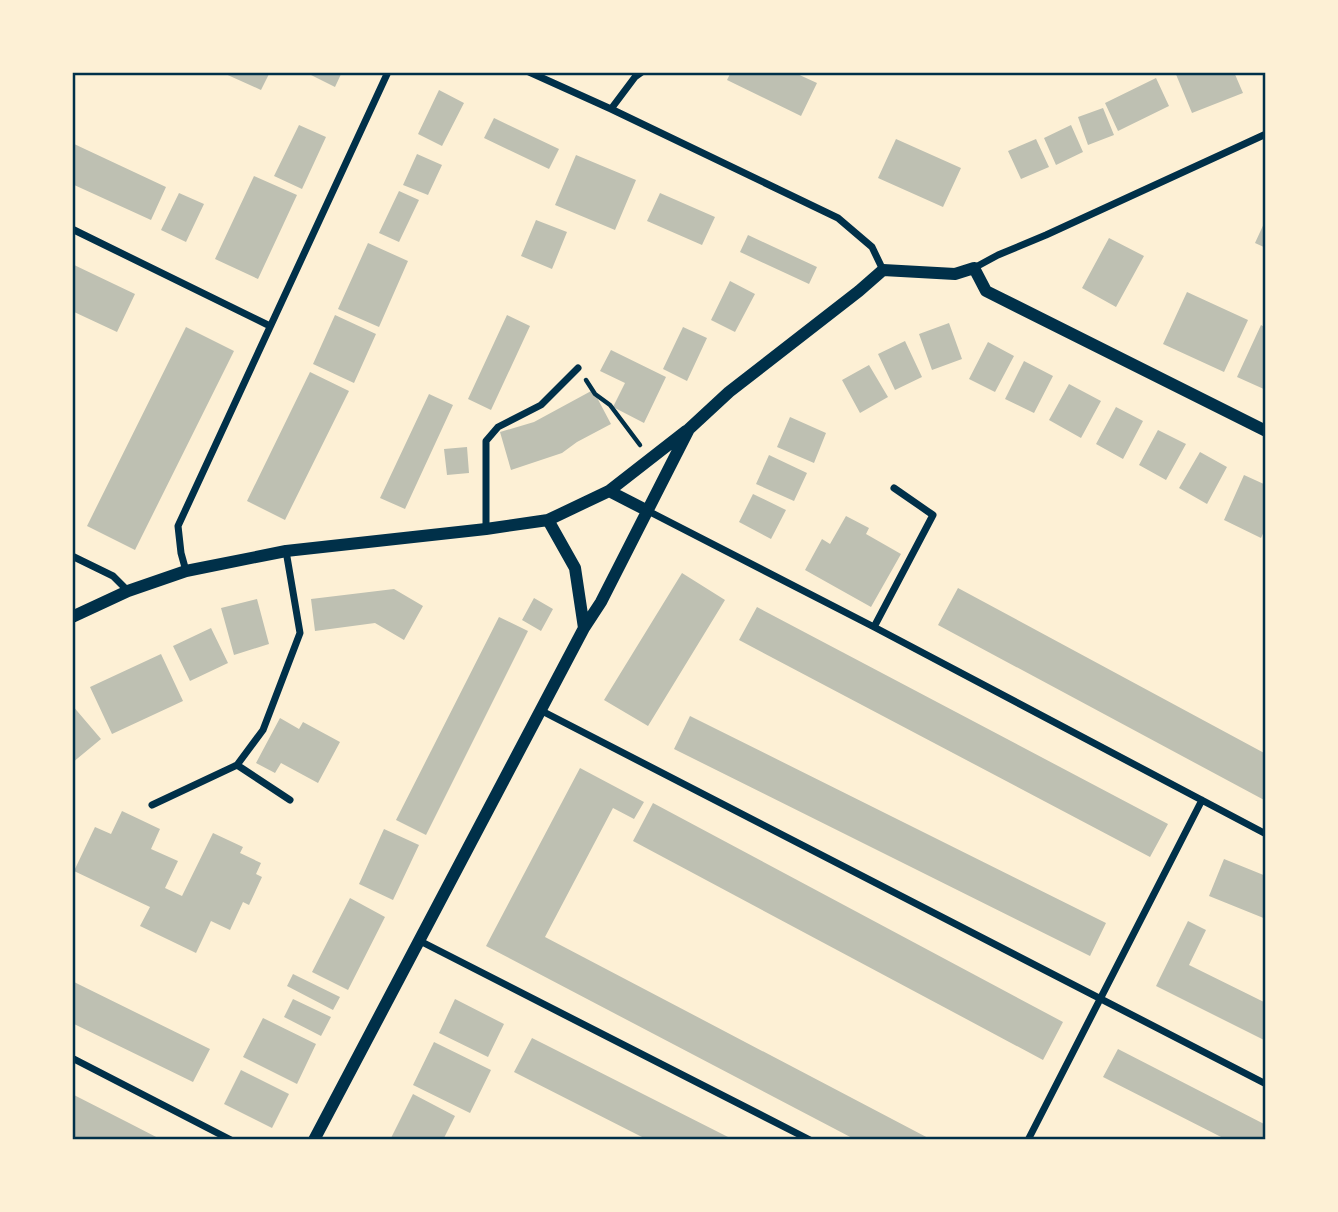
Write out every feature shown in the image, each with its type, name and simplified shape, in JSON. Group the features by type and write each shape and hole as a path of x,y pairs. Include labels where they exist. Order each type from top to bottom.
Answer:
{"street":[{"path":"186,571 178,526 388,72"},
{"path":"529,72 838,218 872,247 883,270"},
{"path":"611,109 635,77 642,72"},
{"path":"72,617 128,592 186,571 285,551 548,520 609,491 883,270 955,274 974,268 1266,134"},
{"path":"72,229 270,326"},
{"path":"974,268 986,291 1266,431"},
{"path":"486,529 486,441 498,427 541,405 578,368"},
{"path":"314,1140 540,710 601,602 689,429"},
{"path":"874,628 933,515 894,488"},
{"path":"609,491 1266,834"},
{"path":"548,520 575,568 584,628"},
{"path":"152,805 237,765 263,730 300,633 285,551"},
{"path":"72,556 113,576 128,592"},
{"path":"540,710 1266,1084"},
{"path":"237,765 290,800"},
{"path":"1028,1140 1202,800"},
{"path":"420,941 810,1140"},
{"path":"72,1058 231,1140"}],"path":[{"path":"578,368 595,394 610,405 650,458"}],"building":[{"path":"221,72 270,72 261,90"},
{"path":"342,72 335,87 309,74"},
{"path":"731,72 793,72 817,83 801,116 727,80"},
{"path":"1175,72 1234,72 1243,93 1192,113"},
{"path":"1156,78 1169,106 1118,131 1105,103"},
{"path":"439,90 464,103 442,146 418,134"},
{"path":"1103,108 1114,135 1088,145 1078,117"},
{"path":"494,118 559,149 549,169 484,138"},
{"path":"299,125 326,137 302,189 274,176"},
{"path":"1071,125 1083,152 1056,165 1044,138"},
{"path":"896,139 961,168 943,207 878,178"},
{"path":"1036,139 1049,167 1021,179 1008,151"},
{"path":"72,143 166,187 151,220 72,184"},
{"path":"417,154 442,165 428,195 403,185"},
{"path":"576,155 636,180 615,230 555,205"},
{"path":"254,176 297,195 258,279 215,259"},
{"path":"399,191 419,200 399,242 379,233"},
{"path":"179,193 204,204 186,242 161,230"},
{"path":"660,193 715,217 702,245 647,221"},
{"path":"1266,219 1266,248 1255,243"},
{"path":"536,220 567,232 552,269 521,256"},
{"path":"748,235 817,267 809,284 740,252"},
{"path":"1109,238 1144,256 1116,307 1082,288"},
{"path":"368,243 408,261 379,327 338,309"},
{"path":"72,264 135,294 117,332 72,311"},
{"path":"730,281 755,294 735,332 711,320"},
{"path":"1187,292 1248,320 1224,372 1163,344"},
{"path":"335,315 376,334 354,383 313,364"},
{"path":"507,315 530,326 491,410 468,399"},
{"path":"949,323 962,359 932,370 919,334"},
{"path":"1261,325 1266,328 1266,390 1237,377"},
{"path":"186,327 234,351 135,550 87,526"},
{"path":"683,327 707,338 687,381 663,369"},
{"path":"905,341 922,377 895,390 878,354"},
{"path":"988,342 1014,356 995,392 969,379"},
{"path":"611,350 666,377 644,423 613,407 625,383 600,371"},
{"path":"1024,361 1053,376 1034,413 1005,399"},
{"path":"869,365 888,397 860,413 842,380"},
{"path":"310,372 349,391 285,520 247,501"},
{"path":"1069,384 1101,401 1081,438 1049,420"},
{"path":"593,390 611,424 562,453 511,470 500,432 534,422"},
{"path":"429,394 453,405 405,509 380,498"},
{"path":"1116,407 1143,421 1123,459 1096,444"},
{"path":"790,417 826,433 814,463 777,447"},
{"path":"1158,430 1186,444 1166,480 1139,465"},
{"path":"467,447 469,473 447,475 444,449"},
{"path":"1200,452 1227,467 1207,504 1179,488"},
{"path":"769,455 807,473 794,501 756,484"},
{"path":"1244,475 1266,485 1266,527 1261,538 1224,520"},
{"path":"753,494 786,510 771,539 739,522"},
{"path":"846,516 869,528 866,534 901,554 871,607 805,570 822,539 830,544"},
{"path":"682,573 725,600 648,726 604,700"},
{"path":"958,588 1266,754 1266,801 938,625"},
{"path":"394,589 423,606 404,640 375,623 315,631 311,599"},
{"path":"534,598 553,609 541,631 522,620"},
{"path":"257,599 269,644 234,655 221,608"},
{"path":"757,607 1168,824 1150,857 739,640"},
{"path":"499,617 528,631 426,835 396,820"},
{"path":"211,628 228,663 190,681 173,646"},
{"path":"161,654 183,701 112,734 90,687"},
{"path":"72,705 101,739 72,763"},
{"path":"690,716 1106,923 1090,956 674,749"},
{"path":"280,718 299,729 303,722 340,742 318,783 281,763 275,773 256,763"},
{"path":"580,768 644,802 634,819 613,808 545,937 932,1140 856,1140 486,946"},
{"path":"653,803 1063,1022 1043,1060 633,841"},
{"path":"122,811 160,829 151,849 178,861 165,888 182,896 213,833 243,847 240,853 261,863 256,874 262,877 249,905 243,902 230,930 211,921 196,953 140,926 150,907 74,871 95,827 111,834"},
{"path":"384,829 419,845 393,900 359,884"},
{"path":"1224,859 1266,876 1266,919 1209,896"},
{"path":"350,898 385,917 348,990 312,972"},
{"path":"1188,921 1206,930 1189,965 1266,1003 1266,1041 1156,986"},
{"path":"293,974 340,997 333,1010 287,986"},
{"path":"72,981 210,1049 193,1082 72,1023"},
{"path":"293,999 331,1017 321,1036 284,1017"},
{"path":"455,999 504,1024 488,1057 439,1033"},
{"path":"263,1018 316,1044 297,1084 243,1057"},
{"path":"532,1038 734,1140 649,1140 640,1136 514,1072"},
{"path":"434,1042 491,1070 470,1113 413,1085"},
{"path":"1118,1049 1266,1125 1266,1140 1227,1140 1103,1077"},
{"path":"241,1070 289,1094 272,1128 224,1104"},
{"path":"72,1094 162,1140 72,1139"},
{"path":"413,1094 455,1116 443,1140 390,1140"}]}
